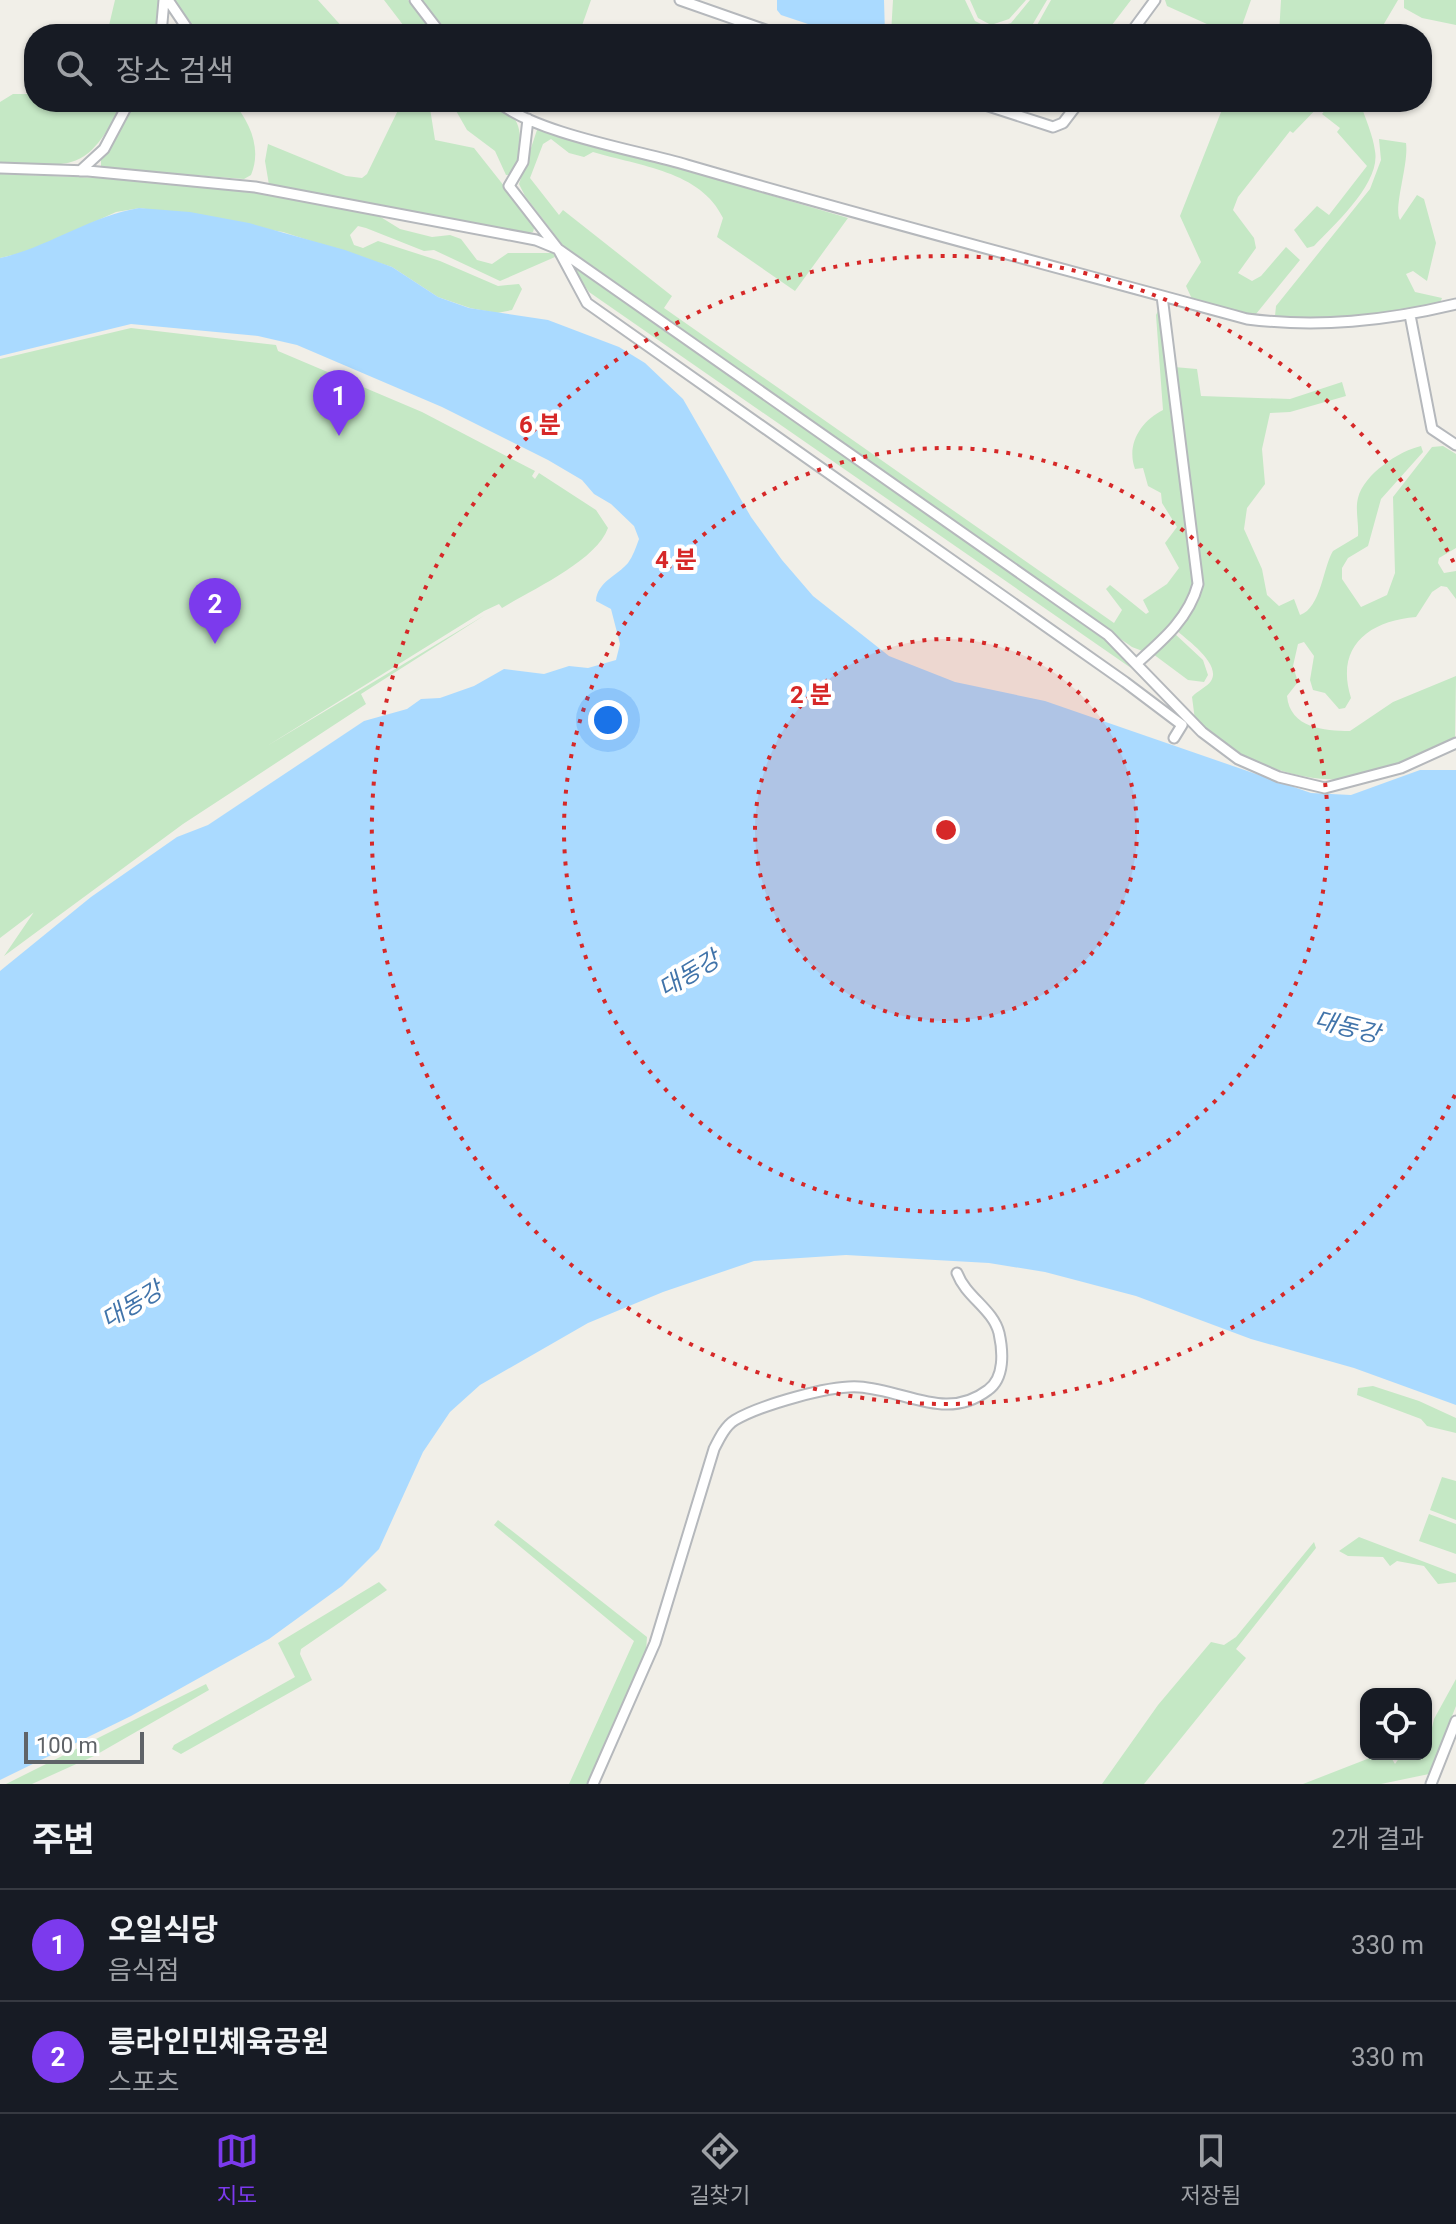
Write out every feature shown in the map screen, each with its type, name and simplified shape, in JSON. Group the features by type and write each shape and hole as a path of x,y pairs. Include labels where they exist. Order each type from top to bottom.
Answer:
{"street":[{"path":"162,24 166,0"},
{"path":"166,0 184,24"},
{"path":"415,0 433,24"},
{"path":"680,0 748,24"},
{"path":"1137,24 1155,0"},
{"path":"80,171 104,149 124,112"},
{"path":"516,112 528,119 896,226 1247,319 1304,325 1355,323 1456,304"},
{"path":"1007,112 1053,127 1063,123 1071,112"},
{"path":"528,119 523,162 509,186 558,249 587,303 1125,682 1182,725 1174,738"},
{"path":"0,168 80,171 255,187 515,236 558,249 1108,635 1202,732 1238,759 1314,788 1346,785 1386,773 1456,743"},
{"path":"1137,663 1177,624 1189,608 1198,584 1162,296"},
{"path":"1410,315 1432,429 1456,445"},
{"path":"593,1784 655,1643 714,1449 725,1430 733,1421 755,1412 843,1388 878,1390 952,1406 968,1404 981,1396 995,1385 1000,1372 998,1330 988,1313 969,1294 957,1273"},
{"path":"1431,1784 1456,1721"}],"green space":[{"path":"115,0 161,0 158,24 109,24"},
{"path":"175,0 318,0 340,24 191,24"},
{"path":"384,0 408,0 426,24 402,24"},
{"path":"419,0 591,0 583,24 437,24"},
{"path":"893,0 965,0 975,21 981,24 892,24"},
{"path":"970,0 1026,0 1009,19 989,24 978,18"},
{"path":"1030,0 1047,0 1033,24 1008,24"},
{"path":"1051,0 1131,0 1113,24 1038,24"},
{"path":"1165,0 1251,0 1243,24 1207,24 1167,6"},
{"path":"1281,0 1398,0 1384,24 1280,24"},
{"path":"1404,0 1456,0 1456,25 1422,18 1404,8"},
{"path":"13,94 24,94 24,112 118,112 99,142 76,160 63,164 0,162 0,102"},
{"path":"127,112 240,112 255,146 251,175 244,179 101,168 101,159"},
{"path":"397,112 431,112 435,140 474,148 535,225 533,232 523,234 269,185 265,161 268,144 346,176 362,178 367,174"},
{"path":"457,112 507,112 511,115 520,137 513,175 506,175 495,151 467,130"},
{"path":"1221,112 1313,112 1293,133 1290,131 1238,197 1233,210 1254,238 1256,248 1238,273 1252,281 1261,276 1286,247 1300,260 1256,314 1243,315 1192,299 1186,286 1201,262 1180,216"},
{"path":"1364,112 1373,139 1375,163 1364,190 1354,203 1314,246 1307,248 1294,230 1317,206 1329,215 1367,166 1337,132 1340,128 1322,114"},
{"path":"538,127 848,218 795,291 717,237 723,218 713,202 684,180 593,152 584,157 569,153 551,139 543,144 530,178 559,215 563,210 672,296 664,308 1114,623 1122,610 1106,589 1110,585 1146,614 1149,612 1143,600 1167,584 1179,568 1165,543 1177,527 1162,503 1161,493 1148,486 1143,468 1135,469 1132,451 1142,427 1163,410 1156,315 1160,307 1171,417 1195,577 1188,599 1176,618 1145,652 1132,647 569,253 519,184"},
{"path":"1379,139 1406,143 1398,214 1400,220 1417,195 1424,199 1436,243 1427,281 1413,271 1406,274 1415,292 1442,298 1440,303 1344,320 1281,319 1275,316 1276,306 1370,189 1381,160"},
{"path":"0,174 102,178 255,191 379,216 400,229 432,237 450,235 461,239 477,260 492,264 508,253 553,253 555,257 500,281 434,250 424,251 366,228 358,226 350,235 354,245 363,248 378,241 440,261 498,286 519,284 522,289 512,310 497,313 438,297 392,267 283,232 140,208 116,212 30,251 0,258"},
{"path":"575,266 1104,637 1131,668 589,292 573,268"},
{"path":"131,328 276,345 278,351 422,412 535,471 532,476 535,479 539,473 596,510 608,528 591,552 577,563 502,608 499,604 484,611 267,746 485,615 361,694 366,704 183,824 4,956 34,912 0,938 0,359"},
{"path":"1174,367 1197,369 1201,396 1290,399 1342,382 1346,396 1290,412 1270,413 1262,449 1265,484 1247,508 1244,529 1262,569 1267,595 1279,606 1294,599 1300,615 1313,604 1333,551 1358,536 1357,502 1367,480 1393,458 1421,446 1423,452 1381,499 1368,546 1348,558 1342,568 1342,579 1361,607 1387,595 1395,573 1393,497 1432,447 1443,446 1456,454 1456,548 1439,558 1438,563 1444,573 1456,571 1456,599 1447,587 1441,586 1432,592 1416,617 1383,624 1360,640 1348,664 1347,680 1351,698 1345,708 1339,709 1325,693 1313,690 1310,680 1314,656 1304,642 1298,644 1293,666 1298,682 1287,696 1294,715 1310,726 1350,731 1393,702 1456,676 1455,739 1378,774 1331,780 1267,766 1228,746 1195,720 1192,697 1211,681 1213,674 1212,667 1201,652 1176,630 1201,576"},
{"path":"1174,633 1203,660 1208,675 1204,682 1188,680 1153,654"},
{"path":"1373,1386 1419,1401 1456,1418 1456,1433 1427,1426 1421,1419 1357,1395 1358,1388"},
{"path":"1442,1477 1456,1481 1456,1520 1430,1510"},
{"path":"1429,1514 1456,1524 1456,1554 1419,1541"},
{"path":"498,1520 647,1637 646,1651 589,1784 569,1784 634,1641 494,1525"},
{"path":"1359,1537 1456,1574 1456,1582 1438,1584 1424,1566 1397,1561 1390,1566 1383,1557 1348,1556 1339,1551"},
{"path":"1314,1542 1316,1548 1236,1649 1246,1658 1144,1784 1102,1784 1158,1705 1211,1642 1224,1645 1236,1637"},
{"path":"379,1582 387,1590 301,1649 300,1654 312,1680 181,1754 172,1749 174,1745 295,1677 278,1643"},
{"path":"1456,1679 1456,1706 1429,1774 1381,1784 1303,1784 1365,1760 1393,1760 1395,1764 1398,1760 1432,1760 1434,1719"},
{"path":"206,1684 209,1690 94,1756 32,1784 6,1784"}],"water":[{"path":"777,0 884,0 885,24 808,24 781,15 777,10"},
{"name":"대동강","path":"139,208 190,212 249,223 345,250 392,267 438,297 469,308 548,320 619,347 645,363 683,399 751,517 813,596 889,656 955,682 1045,701 1311,793 1351,795 1420,770 1456,770 1456,1405 1354,1368 1251,1339 1136,1296 1045,1272 989,1263 846,1255 754,1261 663,1292 588,1323 480,1385 450,1412 423,1452 379,1549 342,1586 269,1639 131,1716 0,1780 0,971 91,897 177,837 208,825 364,721 407,709 421,699 440,698 474,686 504,669 544,674 569,666 588,668 616,660 620,644 611,609 596,601 597,594 628,563 639,539 634,526 611,504 594,494 582,480 548,460 442,407 297,345 258,336 131,324 0,356 0,258 36,247 104,218"}],"place":[{"name":"오일식당","path":"339,436"},
{"name":"릉라인민체육공원","path":"215,644"}]}
